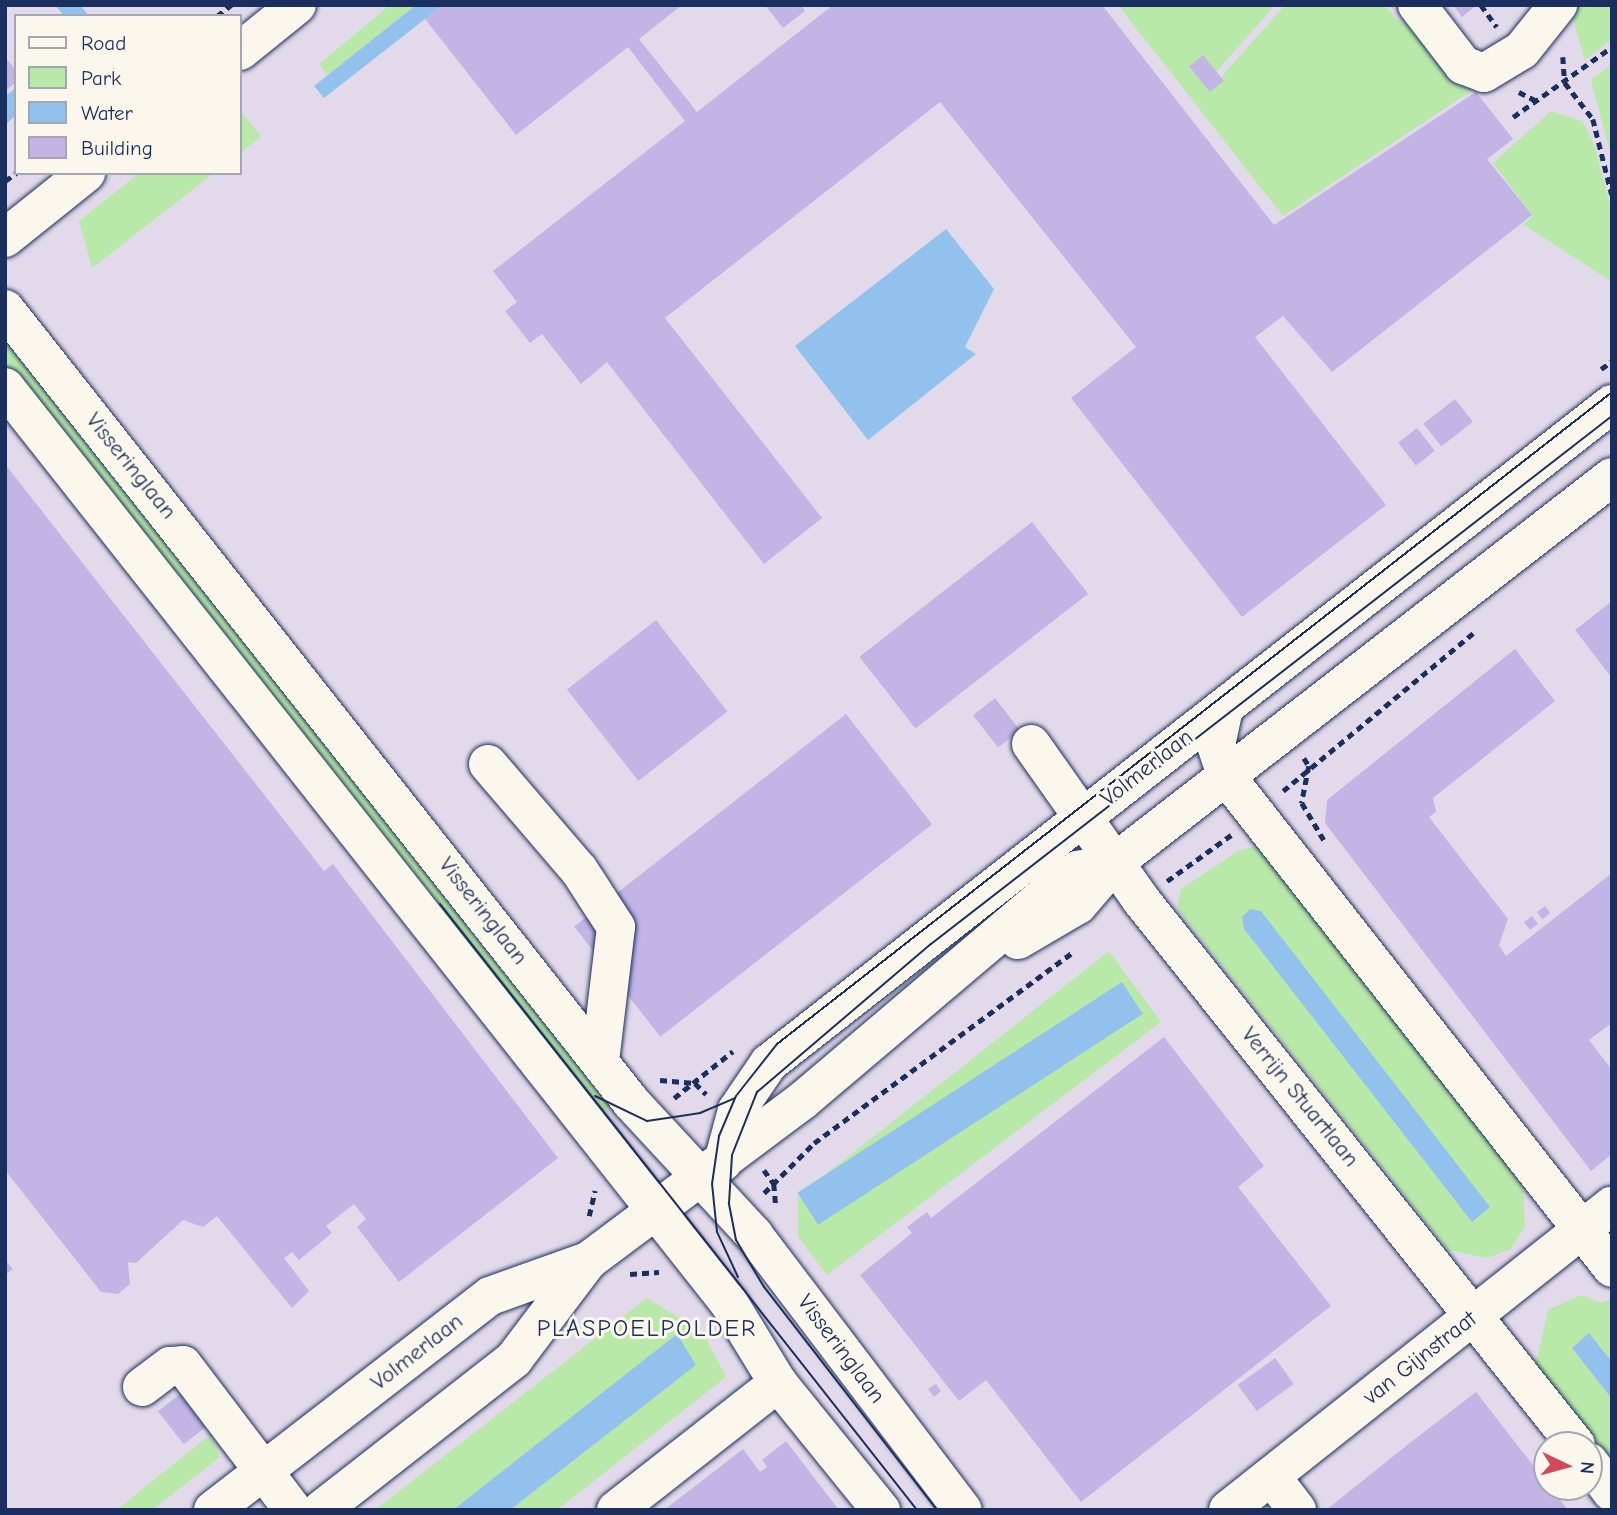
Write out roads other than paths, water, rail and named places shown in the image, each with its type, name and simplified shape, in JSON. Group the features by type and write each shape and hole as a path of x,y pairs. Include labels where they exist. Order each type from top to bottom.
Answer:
{"street":[{"path":"242,49 297,5"},
{"path":"1417,5 1464,65 1484,73 1522,50 1558,5"},
{"path":"5,237 83,175"},
{"name":"Visseringlaan","path":"5,309 647,1121 713,1169 963,1510"},
{"path":"5,387 729,1303 778,1383 881,1510"},
{"name":"Volmerlaan","path":"713,1169 737,1110 769,1063 1612,404"},
{"name":"Volmerlaan","path":"213,1510 490,1296 588,1261 713,1169 961,972 1078,905 1114,863 1612,477"},
{"path":"1224,708 1216,745 1226,776 1612,1268"},
{"name":"Verrijn Stuartlaan","path":"1031,744 1114,863 1477,1313 1566,1431"},
{"path":"488,764 579,870 616,927 600,1061"},
{"name":"van Gijnstraat","path":"1228,1510 1612,1206"},
{"name":"Volmerlaan","path":"321,1510 514,1359 588,1261"},
{"path":"142,1387 170,1366 183,1365 293,1510"},
{"path":"616,1510 778,1383"},
{"path":"1271,1476 1297,1510"}],"water":[{"path":"55,5 80,5 87,14 62,14"},
{"path":"416,5 443,5 324,98 314,86"},
{"path":"14,89 14,117 5,125 5,96"},
{"path":"946,229 994,289 965,347 976,354 868,440 795,346"},
{"path":"1250,909 1261,911 1490,1207 1472,1222 1244,929 1242,917"},
{"path":"1122,982 1143,1014 818,1225 797,1193"},
{"path":"1589,1333 1612,1362 1612,1399 1572,1348"},
{"path":"677,1334 696,1365 510,1510 453,1510"}],"tram line":[{"path":"738,1277 717,1232 712,1184 719,1136 736,1096 777,1044 1612,392"},
{"path":"937,1510 764,1287 736,1240 729,1203 732,1155 757,1092 931,944 1612,416"},
{"path":"440,904 917,1510"},
{"path":"595,1096 647,1121 700,1113 735,1098"}],"district":[{"name":"PLASPOELPOLDER","path":"647,1329"}]}
